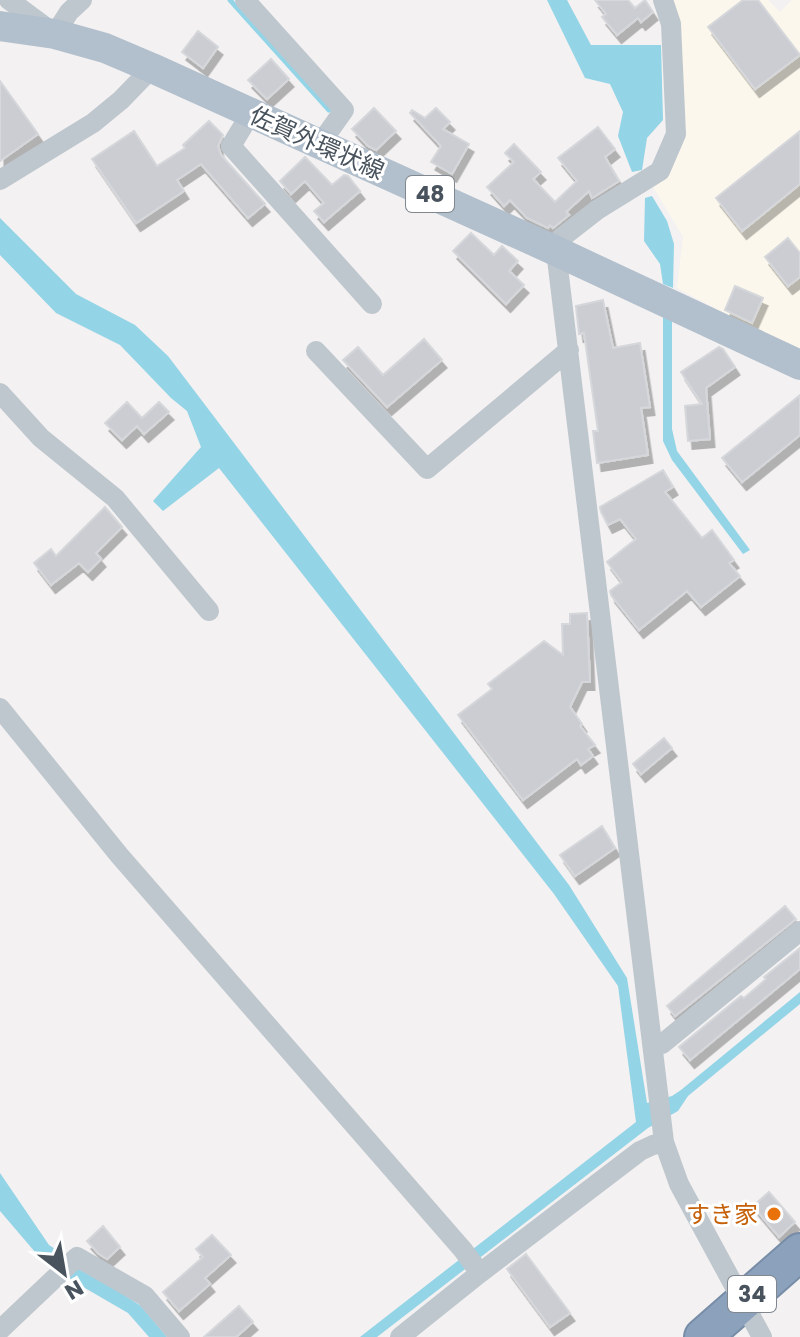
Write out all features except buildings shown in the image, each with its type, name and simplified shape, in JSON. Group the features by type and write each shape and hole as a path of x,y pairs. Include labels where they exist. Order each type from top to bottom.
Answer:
{"highway":[{"name":"34","path":"749,1324 800,1252"},
{"name":"34","path":"703,1337 749,1324 800,1282"}],"main road":[{"name":"佐賀外環状線","path":"0,26 55,34 105,48 556,251 800,365"}],"street":[{"path":"9,0 55,34 69,12 82,0"},
{"path":"245,0 344,110 320,144"},
{"path":"663,0 671,24 676,134 660,171 597,210 561,238 556,251 663,1133 679,1184 749,1324"},
{"path":"0,180 93,123 152,68"},
{"path":"251,113 231,146 372,304"},
{"path":"316,351 427,469 569,350"},
{"path":"0,393 41,438 115,498 209,611"},
{"path":"0,708 119,855 472,1263"},
{"path":"653,1045 662,1044 800,931"},
{"path":"400,1337 472,1263 653,1145 663,1133"},
{"path":"0,1330 77,1257 145,1296 180,1337"}],"shaded area":[{"path":"673,0 768,0 780,12 792,0 800,0 800,352 677,288 683,237 652,185 667,173"}],"water":[{"path":"547,0 567,0 591,45 661,45 663,120 647,138 642,170 632,172 618,136 623,112 610,84 585,78"},
{"path":"652,196 667,221 674,244 673,288 663,284 660,264 644,241 645,198"},
{"path":"0,218 76,294 135,325 168,356 569,885 627,978 647,1103 681,1090 800,992 800,1004 688,1096 678,1111 648,1128 377,1337 360,1337 636,1122 618,986 554,894 219,468 163,511 153,501 201,447 187,411 120,345 56,313 0,255"},
{"path":"663,317 672,321 672,429 677,451 750,550 743,554 672,460 663,441"},
{"path":"0,1173 49,1245 141,1306 167,1337 149,1337 128,1313 47,1266 0,1211"}],"waterway":[{"path":"230,0 329,110"}],"place":[{"name":"すき家","path":"774,1214"}]}
